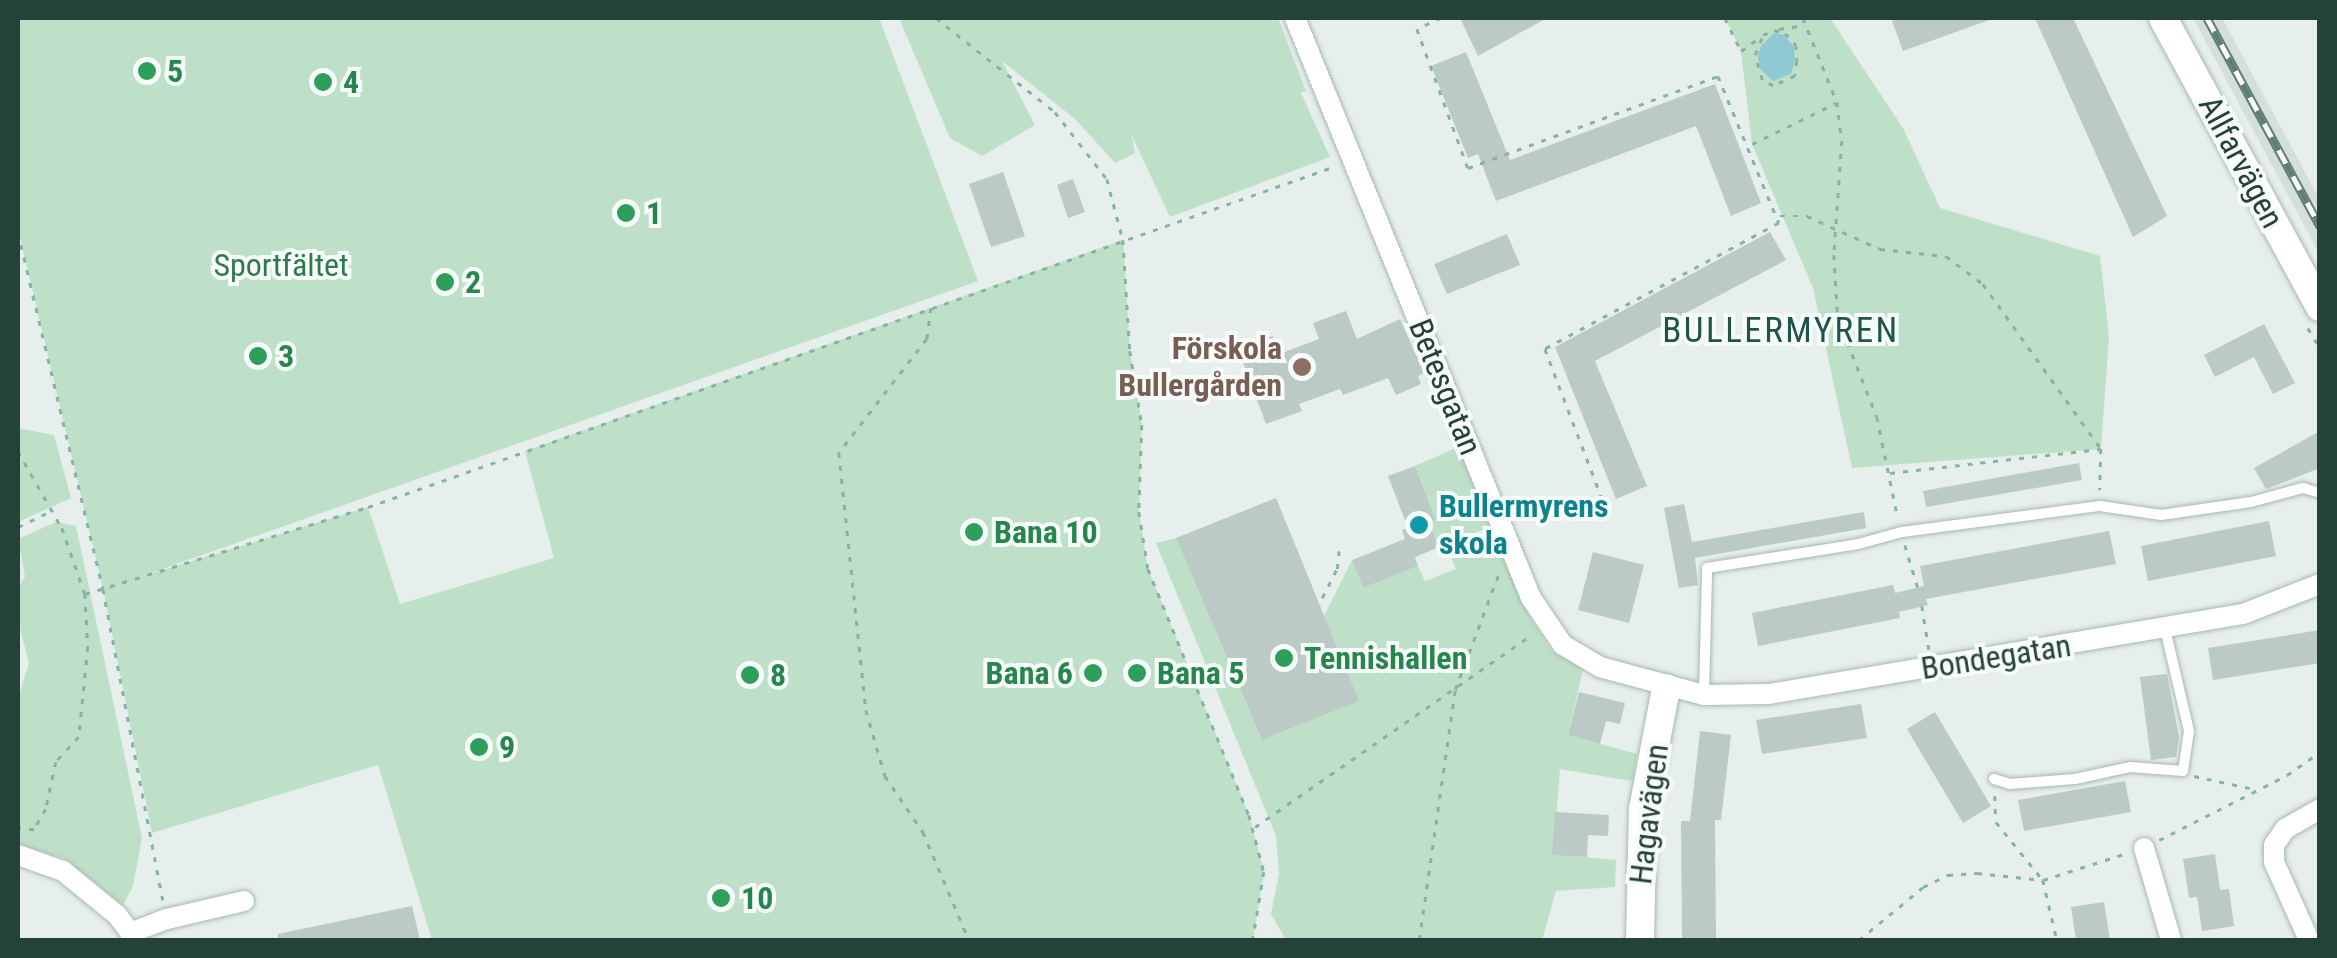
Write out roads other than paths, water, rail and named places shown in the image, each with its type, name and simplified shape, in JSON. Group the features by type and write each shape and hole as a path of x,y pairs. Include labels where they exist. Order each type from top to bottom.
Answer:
{"street":[{"name":"Betesgatan","path":"1296,18 1352,160 1359,194 1545,625 1563,645 1600,667 1666,688"},
{"name":"Allfarvägen","path":"2164,18 2320,306"},
{"name":"Bondegatan","path":"1666,688 1704,695 1769,694 2243,614 2320,584"},
{"name":"Hagavägen","path":"1640,940 1643,809 1666,688"},
{"path":"2320,809 2285,829 2274,845 2274,862 2310,940 2320,935"},
{"path":"2144,848 2171,940"},
{"path":"18,855 64,871 116,915 133,937 166,919 244,900"}],"lane":[{"path":"1704,695 1708,568 1858,544 1902,532 2100,506 2162,515 2252,502 2303,488 2320,493"},
{"path":"1994,780 2010,784 2076,779 2130,767 2183,771 2189,731 2165,629"}],"water":[{"path":"1774,33 1784,35 1794,47 1795,61 1791,74 1773,81 1760,69 1758,56 1761,46"}],"railway":[{"path":"2207,18 2320,226"}],"place":[{"name":"5","path":"147,71"},
{"name":"4","path":"323,82"},
{"name":"1","path":"626,213"},
{"name":"2","path":"445,282"},
{"name":"3","path":"258,356"},
{"name":"Förskola Bullergården","path":"1302,367"},
{"name":"Bullermyrens skola","path":"1419,525"},
{"name":"Bana 10","path":"974,532"},
{"name":"Tennishallen","path":"1284,658"},
{"name":"Bana 6","path":"1093,673"},
{"name":"Bana 5","path":"1137,673"},
{"name":"8","path":"750,675"},
{"name":"9","path":"479,747"},
{"name":"10","path":"721,898"}],"district":[{"name":"BULLERMYREN","path":"1781,331"}],"park label":[{"name":"Sportfältet","path":"281,265"}]}
